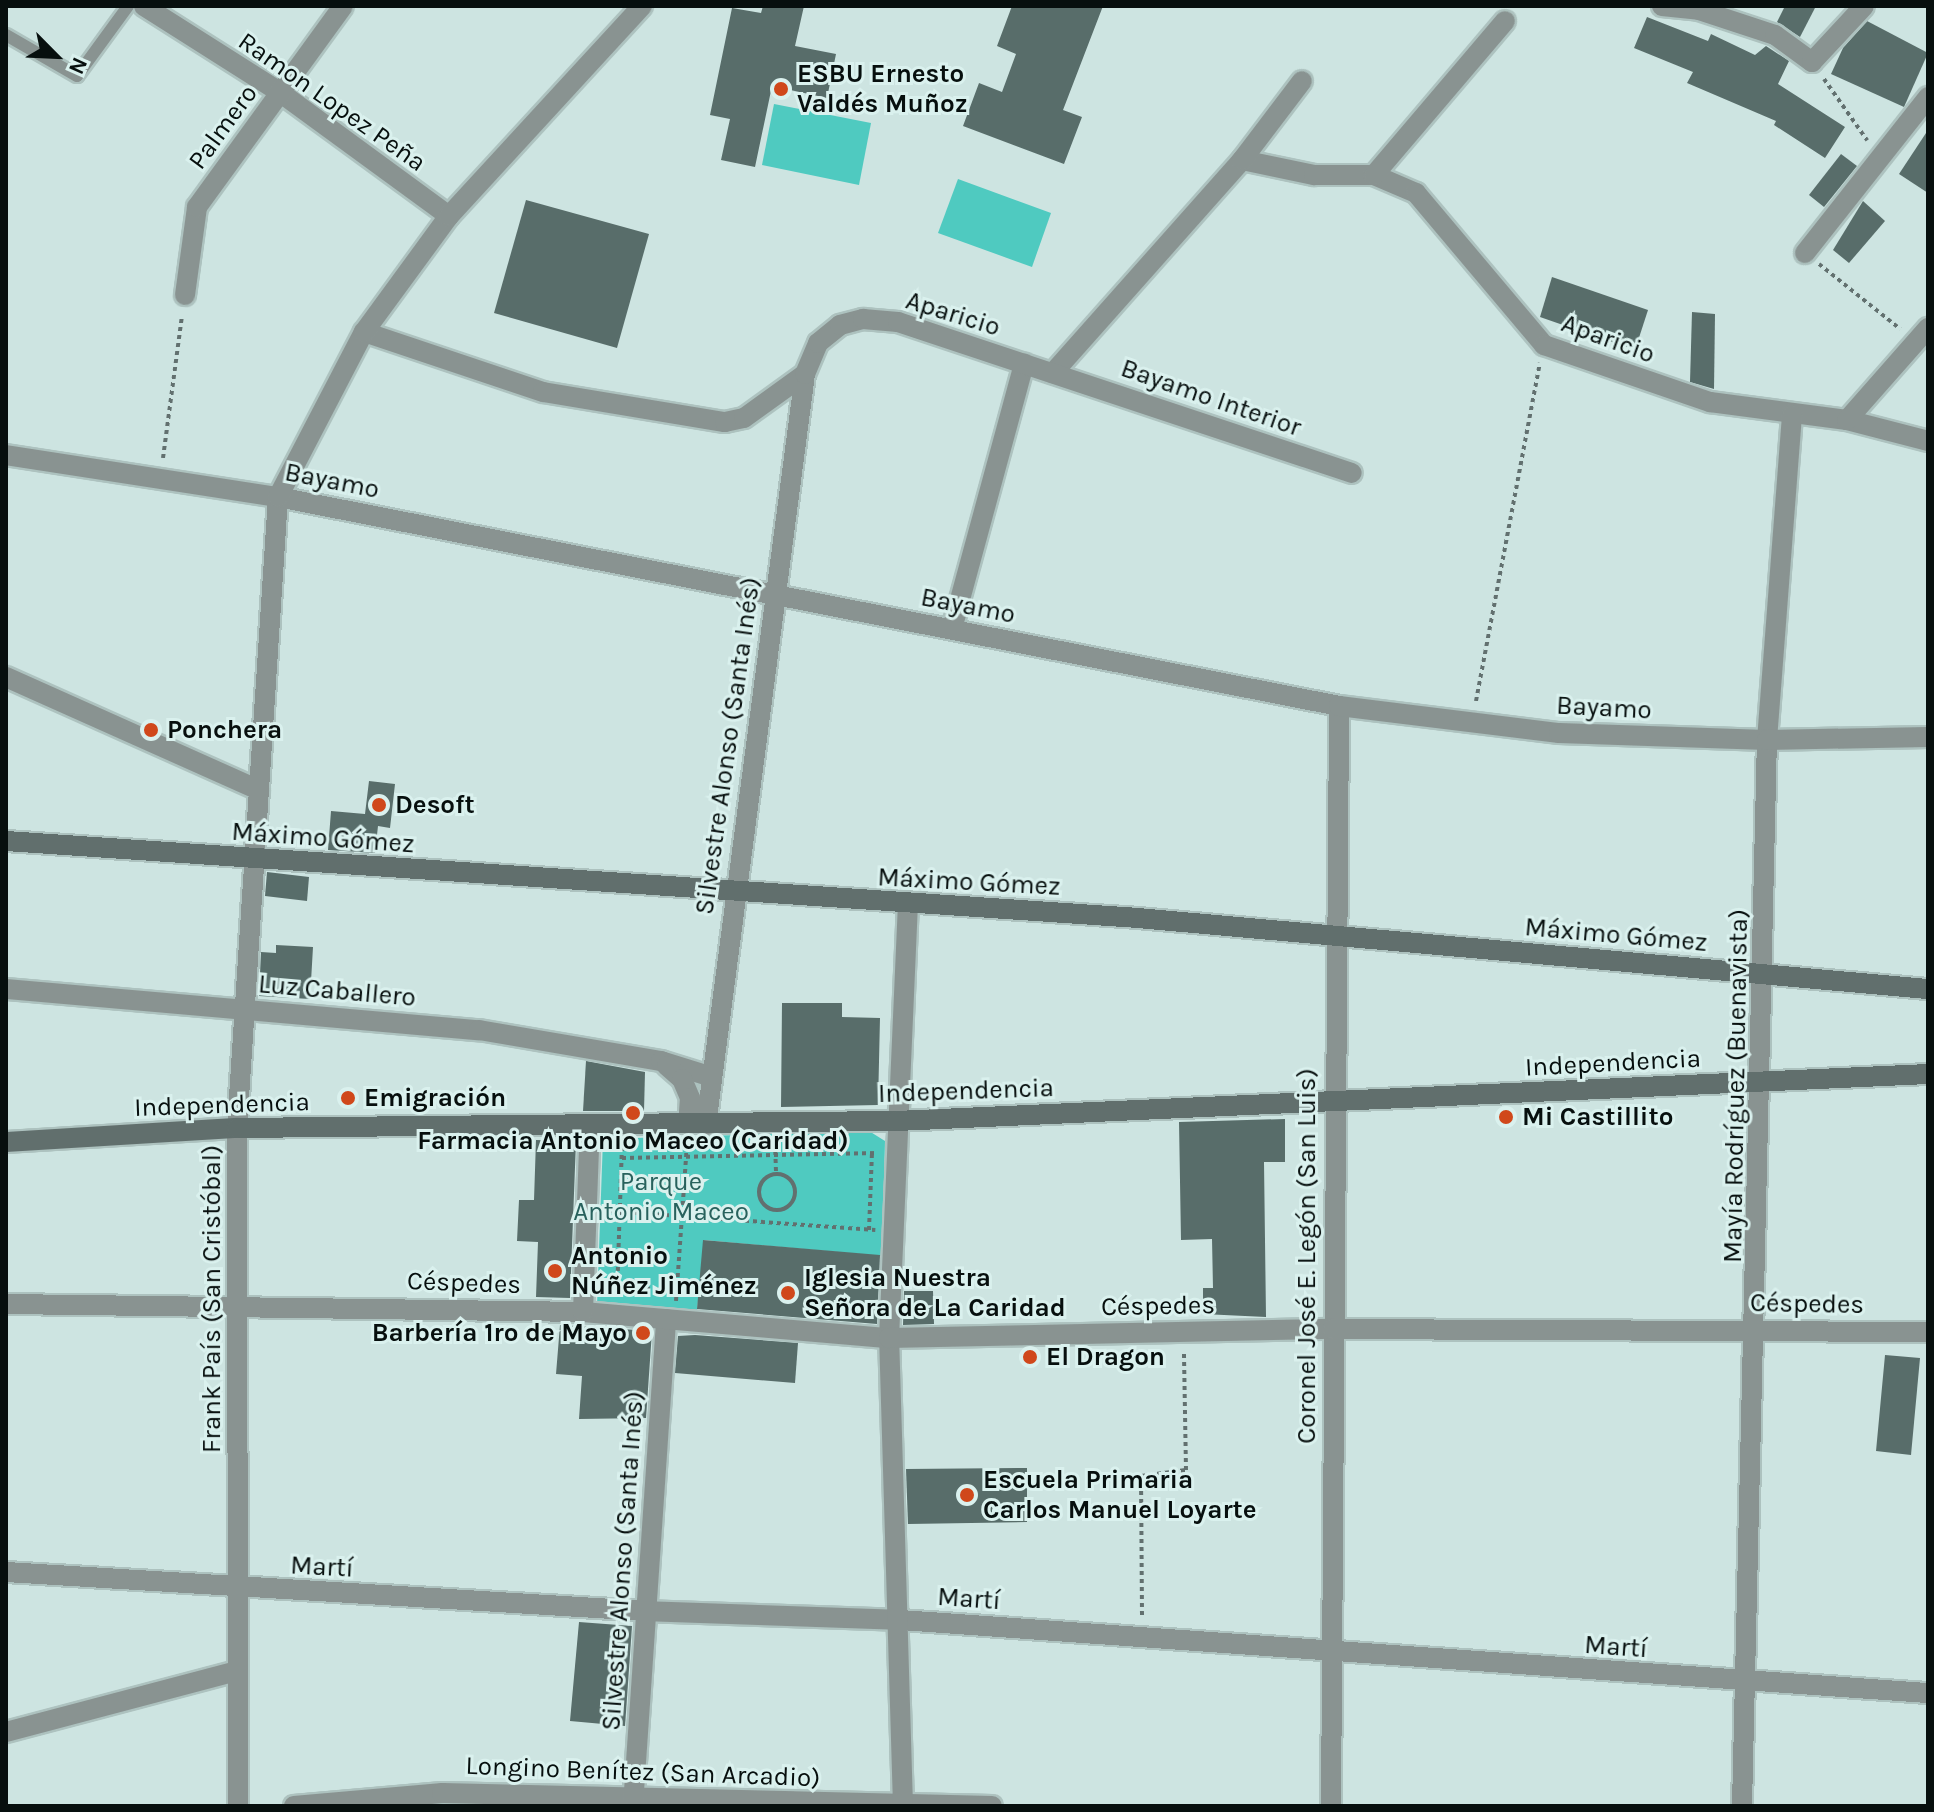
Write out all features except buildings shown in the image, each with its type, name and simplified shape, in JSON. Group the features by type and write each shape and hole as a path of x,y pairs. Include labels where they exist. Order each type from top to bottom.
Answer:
{"main road":[{"name":"Máximo Gómez","path":"6,841 1334,935 1928,989"},
{"name":"Independencia","path":"6,1142 237,1128 774,1125 897,1121 1928,1074"}],"street":[{"name":"Ramon Lopez Peña","path":"144,6 281,93 449,216"},
{"name":"Palmero","path":"185,295 197,207 343,6"},
{"name":"Frank País (San Cristóbal)","path":"238,1806 237,1128 278,497 364,332 449,216 642,6"},
{"path":"1662,6 1700,8 1775,35 1812,62 1864,6"},
{"path":"1374,175 1505,21"},
{"path":"1053,373 1242,160 1302,81"},
{"path":"1805,253 1928,97"},
{"name":"Aparicio","path":"1242,160 1314,175 1374,175 1416,193 1544,345 1710,402 1847,420 1928,441"},
{"name":"Aparicio","path":"364,332 543,392 725,422 744,418 805,374 818,343 840,325 863,319 898,322 1053,373"},
{"path":"1847,420 1921,334"},
{"path":"952,629 1024,364"},
{"name":"Bayamo Interior","path":"1053,373 1352,473"},
{"name":"Silvestre Alonso (Santa Inés)","path":"697,1125 712,1077 733,893 777,594 805,374"},
{"name":"Mayía Rodríguez (Buenavista)","path":"1742,1806 1763,1082 1767,740 1792,415"},
{"name":"Bayamo","path":"6,455 160,476 278,497 1339,706 1559,733 1767,740 1928,737"},
{"path":"6,677 259,790"},
{"name":"Coronel José E. Legón (San Luis)","path":"1331,1806 1334,935 1339,706"},
{"path":"903,1806 901,1620 889,1338 908,905"},
{"name":"Luz Caballero","path":"6,989 479,1030 661,1061 712,1077"},
{"path":"661,1061 682,1079 697,1125"},
{"path":"583,1312 590,1125"},
{"name":"Céspedes","path":"6,1304 238,1303 583,1312 889,1338 1333,1329 1928,1332"},
{"name":"Silvestre Alonso (Santa Inés)","path":"633,1801 645,1611 670,1319"},
{"name":"Martí","path":"6,1572 645,1611 901,1620 1745,1683 1928,1693"},
{"path":"6,1732 237,1671"},
{"name":"Longino Benítez (San Arcadio)","path":"294,1806 442,1793 633,1801 992,1806"}],"lane":[{"path":"6,35 77,76 128,6"}],"path":[{"path":"1812,62 1879,159"},
{"path":"1805,253 1921,334"},
{"path":"160,476 185,295"},
{"path":"1472,722 1544,345"},
{"path":"616,1314 623,1125"},
{"path":"670,1319 677,1291 686,1157 697,1125"},
{"path":"774,1125 776,1174 759,1191 765,1206 776,1211 788,1207 795,1190 790,1179 776,1174"},
{"path":"869,1230 872,1153"},
{"path":"622,1158 896,1153"},
{"path":"586,1209 894,1232"},
{"path":"776,1211 776,1223"},
{"path":"584,1284 677,1291"},
{"path":"1142,1637 1141,1476 1186,1470 1183,1331"}],"green space":[{"path":"774,104 871,123 859,185 762,165"},
{"path":"958,179 1051,213 1032,267 938,233"},
{"name":"Parque Antonio Maceo","path":"869,1131 885,1141 882,1256 704,1240 697,1311 597,1306 603,1139"}],"place":[{"name":"ESBU Ernesto Valdés Muñoz","path":"781,89"},
{"name":"Ponchera","path":"151,730"},
{"name":"Desoft","path":"379,805"},
{"name":"Emigración","path":"348,1098"},
{"name":"Farmacia Antonio Maceo (Caridad)","path":"633,1113"},
{"name":"Mi Castillito","path":"1506,1117"},
{"name":"Antonio Núñez Jiménez","path":"555,1271"},
{"name":"Iglesia Nuestra Señora de La Caridad","path":"788,1293"},
{"name":"Barbería 1ro de Mayo","path":"643,1333"},
{"name":"El Dragon","path":"1030,1357"},
{"name":"Escuela Primaria Carlos Manuel Loyarte","path":"967,1495"}]}
